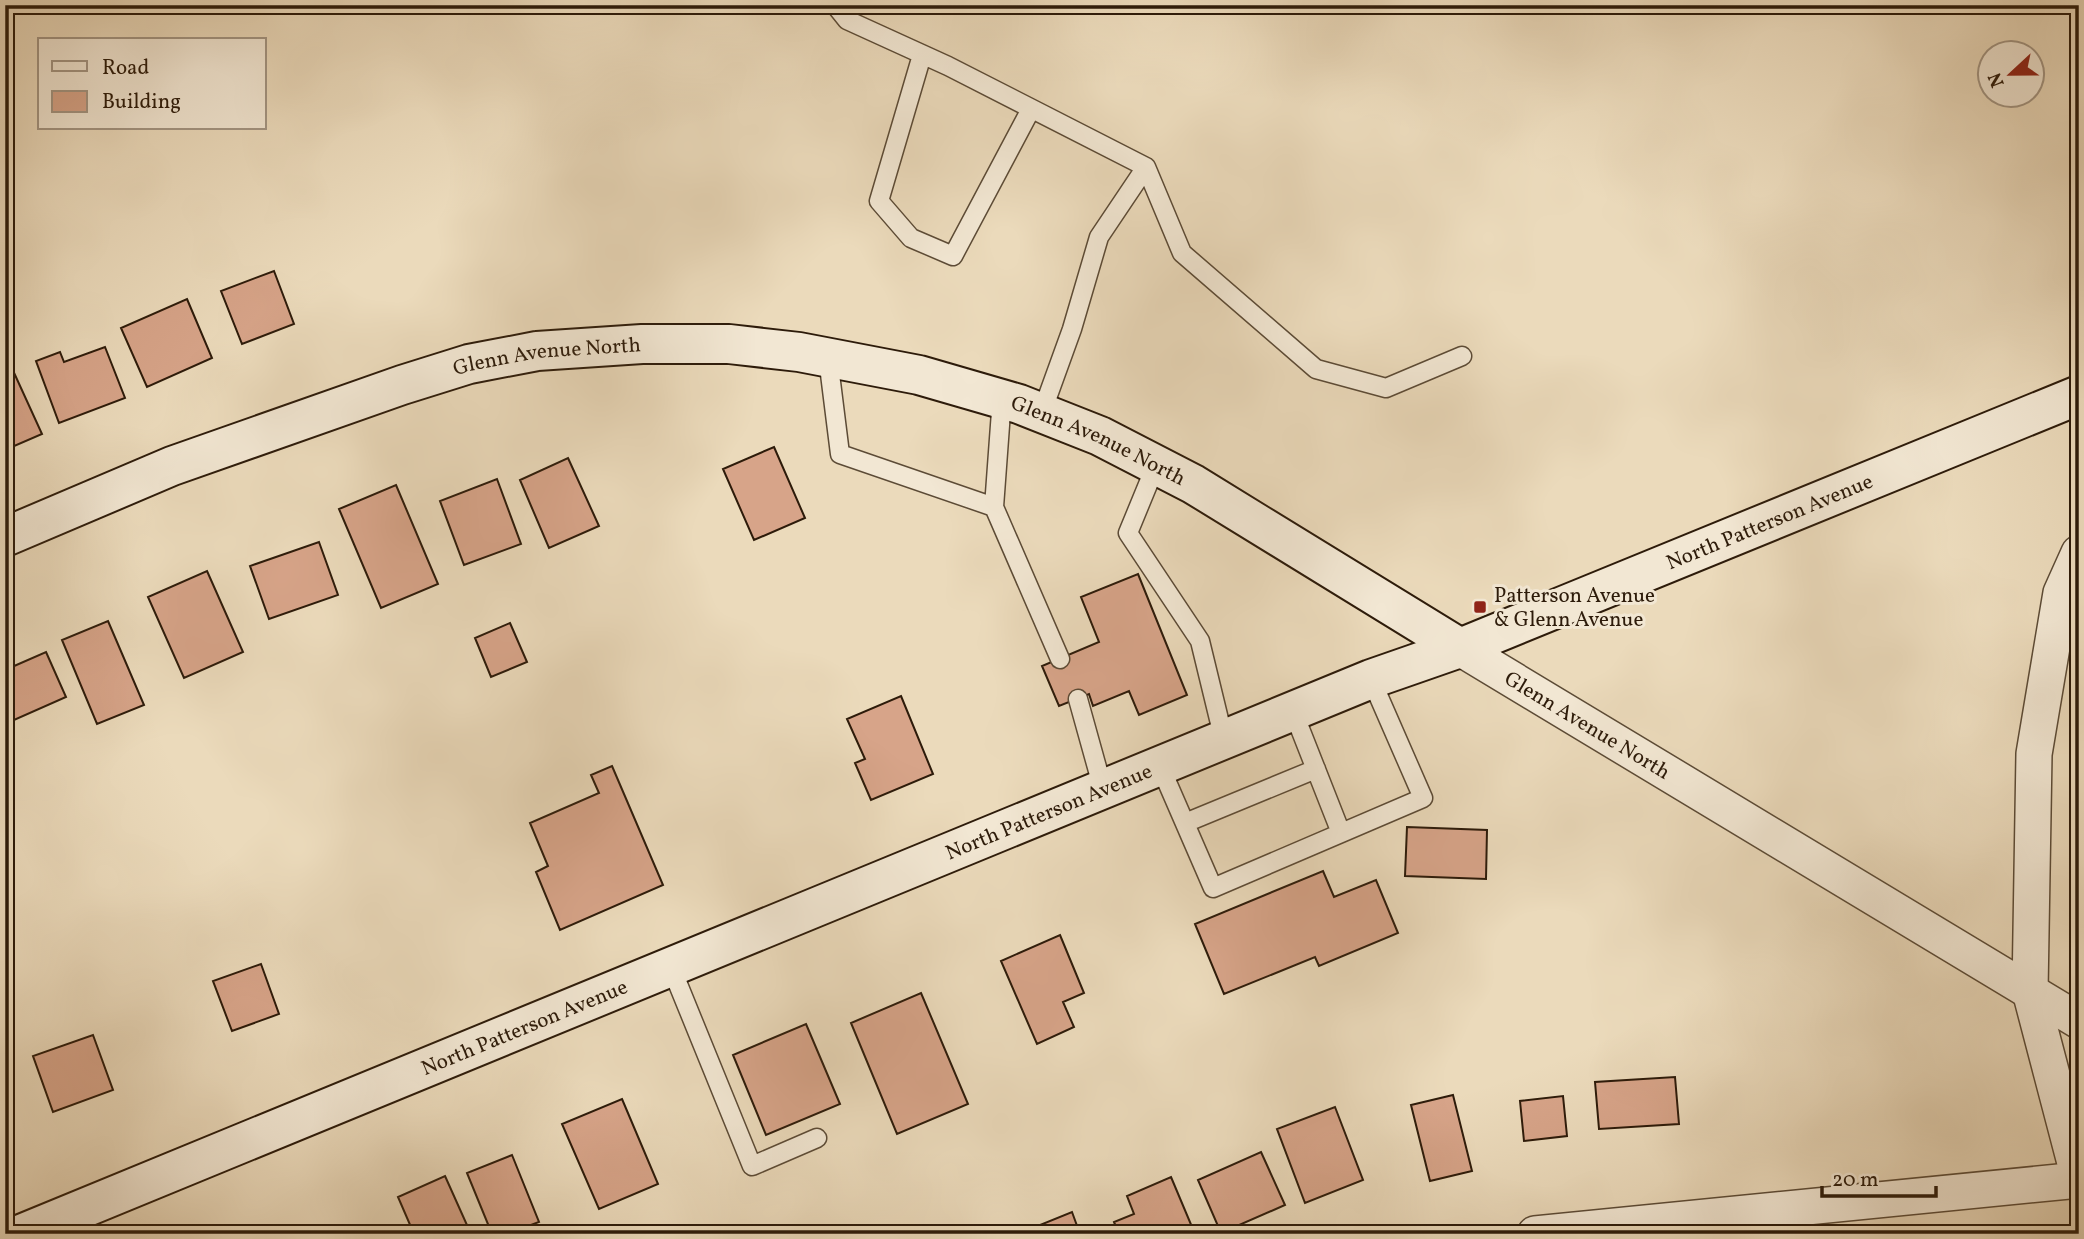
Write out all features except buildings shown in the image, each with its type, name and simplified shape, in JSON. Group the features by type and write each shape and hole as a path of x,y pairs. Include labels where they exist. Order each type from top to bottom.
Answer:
{"main road":[{"name":"Glenn Avenue North","path":"5,537 173,466 402,384 469,364 537,351 642,344 729,344 828,358 919,375 1002,398 1100,436 1194,484 1460,648"},
{"name":"North Patterson Avenue","path":"21,1234 1371,679 1460,648 2079,395"}],"street":[{"path":"1535,1234 2079,1179 2029,991 2034,754 2061,593 2079,553"},
{"name":"Glenn Avenue North","path":"1460,648 2079,1021"}],"lane":[{"path":"835,5 847,20 1146,167 1182,253 1316,369 1386,388 1462,356"},
{"path":"922,55 879,201 911,237 953,256 1031,109"},
{"path":"1042,412 1072,329 1099,237 1146,167"},
{"path":"828,358 840,454 994,507"},
{"path":"1002,398 994,507 1059,659"},
{"path":"1156,465 1128,533 1200,641 1224,740"},
{"path":"1160,766 1213,888 1423,798 1371,679"},
{"path":"1078,699 1103,789"},
{"path":"1293,711 1341,834"},
{"path":"1185,822 1316,769"},
{"path":"671,967 752,1167 817,1138"}],"place":[{"name":"Patterson Avenue & Glenn Avenue","path":"1480,607"}]}
